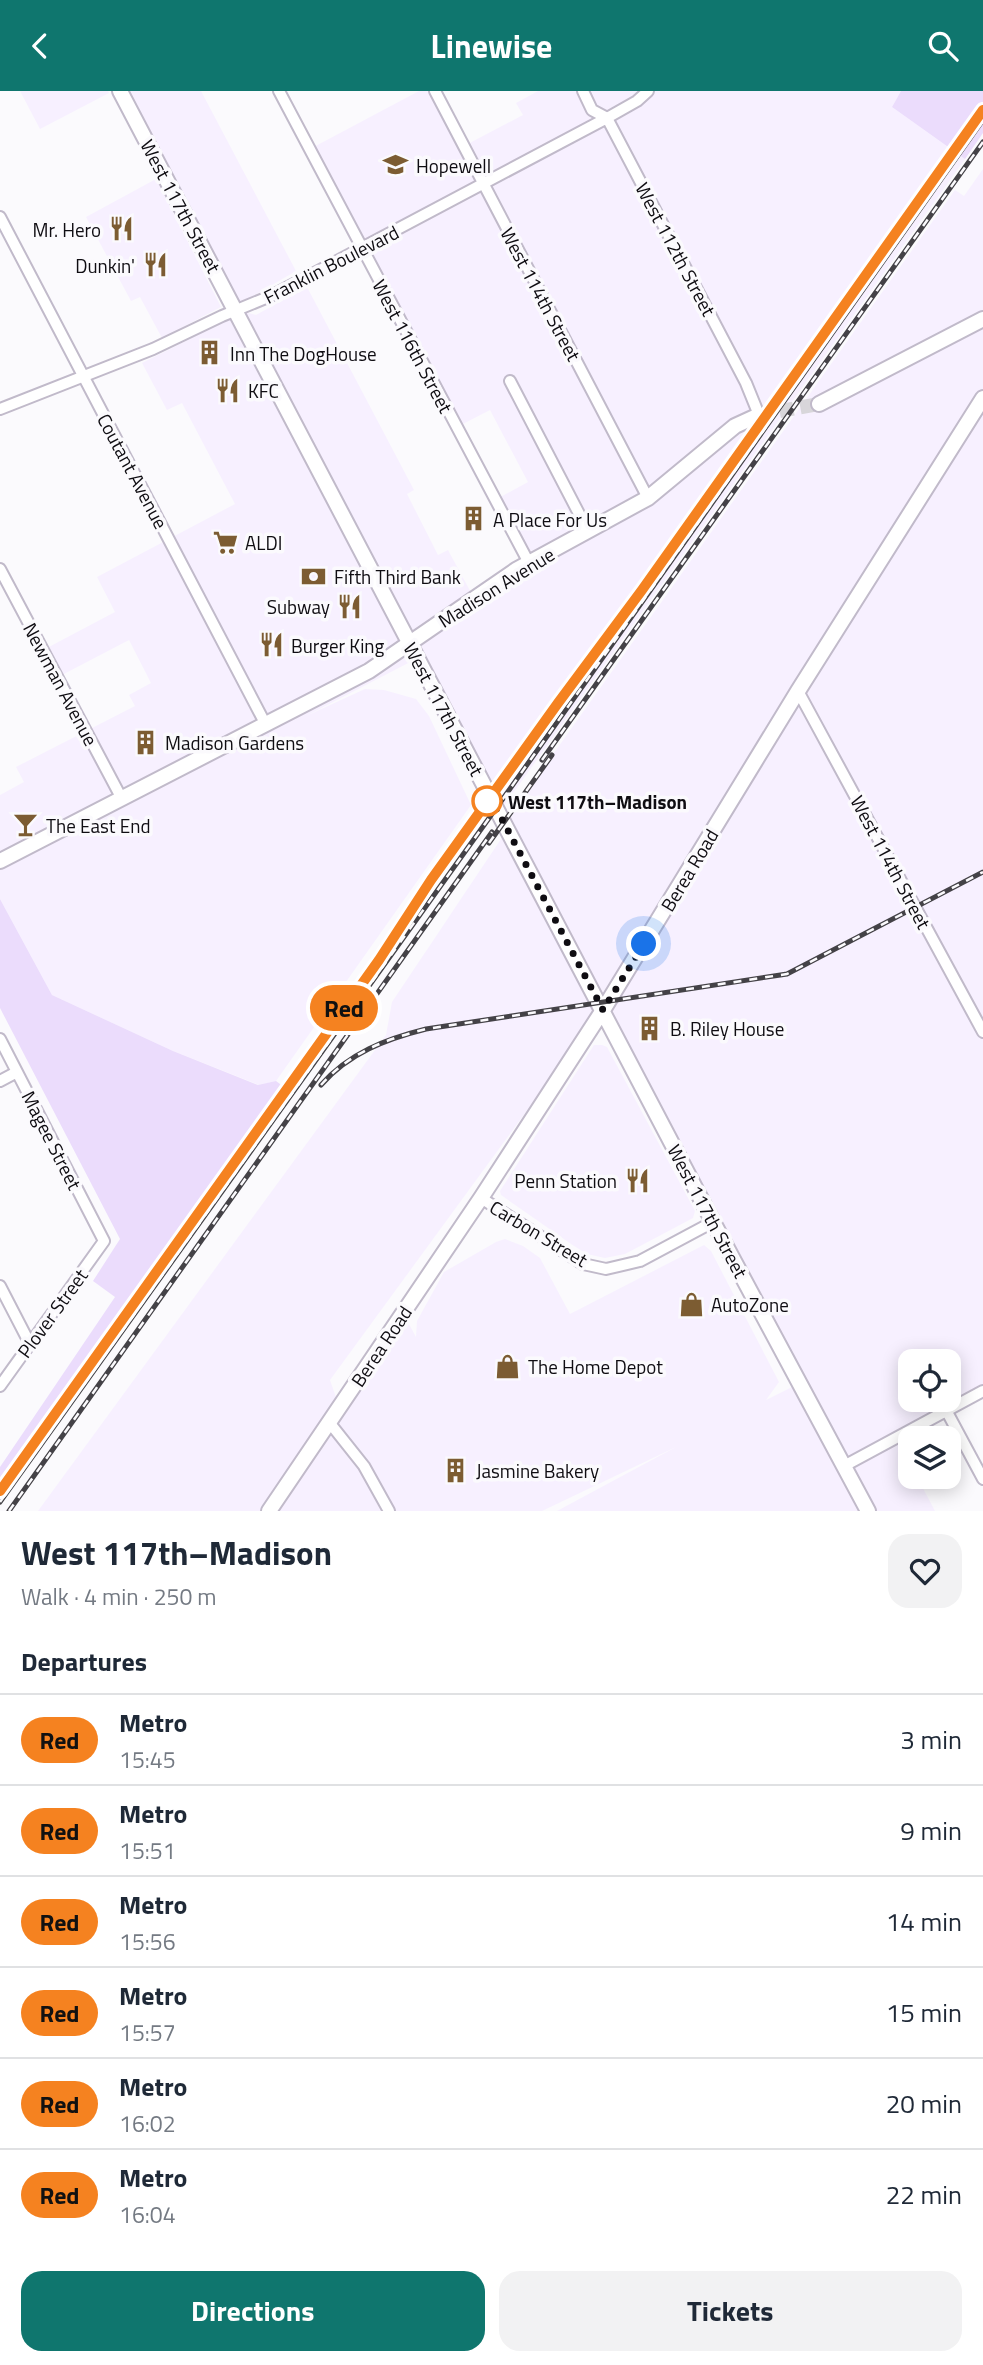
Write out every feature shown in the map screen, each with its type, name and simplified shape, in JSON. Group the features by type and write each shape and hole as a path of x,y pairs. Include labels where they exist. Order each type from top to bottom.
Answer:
{"main road":[{"name":"West 117th Street","path":"120,91 713,1222 868,1511"},
{"path":"819,404 983,319"},
{"name":"Berea Road","path":"270,1511 481,1198 603,1010 983,398"},
{"name":"Madison Avenue","path":"2,856 122,799 369,671 529,563 648,498 735,426 759,415"}],"street":[{"name":"West 116th Street","path":"279,91 529,563"},
{"name":"West 114th Street","path":"435,91 648,498"},
{"name":"West 112th Street","path":"583,91 592,110 607,118 747,383 759,415"},
{"name":"Franklin Boulevard","path":"0,409 171,342 273,295 607,118 637,101 648,91"},
{"name":"Coutant Avenue","path":"0,216 266,725"},
{"path":"510,381 588,531"},
{"name":"Newman Avenue","path":"0,569 122,799"},
{"name":"West 114th Street","path":"799,691 983,1032"},
{"name":"Magee Street","path":"0,1039 104,1241"},
{"path":"0,1081 17,1072"},
{"name":"Carbon Street","path":"481,1198 583,1264 606,1269 640,1261 713,1222"},
{"name":"Plover Street","path":"0,1386 104,1241"},
{"path":"0,1286 30,1344"},
{"path":"961,1402 983,1391"},
{"path":"844,1466 942,1412"},
{"path":"947,1412 983,1479"},
{"path":"329,1422 364,1466 389,1511"}],"shaded area":[{"path":"20,91 108,91 109,93 40,129"},
{"path":"120,91 201,91 296,271 248,299 237,310 256,315 307,287 414,490 407,494 438,555 448,550 474,598 529,563 495,500 528,482 490,410 457,427 310,149 419,91 435,91 464,146 523,115 516,103 538,91 901,91 892,107 965,159 499,813 416,659 306,716 365,689 384,690 416,699 429,716 471,805 276,1081 259,1085 173,1051 52,995 0,899 0,795 24,782 16,767 135,706 129,695 151,683 129,640 60,676 45,649 115,612 97,577 235,504 182,403 167,410 142,363 237,315"},
{"path":"901,91 983,91 983,133 965,159 892,107"},
{"path":"983,169 983,1391 961,1402 961,1349 898,1349 898,1412 943,1412 916,1426 898,1426 898,1435 895,1437 898,1443 898,1489 923,1489 935,1511 868,1511 504,823 955,190 964,196"},
{"path":"156,179 221,307 162,338 140,297 131,301 86,217"},
{"path":"505,833 599,1012 330,1380 340,1409 404,1315 416,1337 417,1321 444,1272 496,1242 505,1239 523,1246 540,1258 570,1314 704,1245 711,1251 779,1382 766,1400 796,1385 861,1511 557,1511 676,1447 542,1511 396,1511 368,1461 352,1443 360,1470 381,1511 38,1511 386,1035 392,1002"},
{"path":"0,899 52,995 173,1051 258,1085 276,1081 284,1087 0,1487 0,1467 115,1297 93,1281 120,1239 0,1008"},
{"path":"594,1045 607,1047 695,1211 693,1218 625,1254 605,1258 587,1254 571,1244 501,1195 500,1191"}],"tunnel":[{"path":"759,415 819,404"}],"railway":[{"path":"0,1502 507,793 983,120"},
{"path":"542,760 983,142"},
{"path":"418,900 543,723"},
{"path":"489,843 552,755"},
{"path":"9,1511 492,832"},
{"path":"321,1085 344,1064 369,1049 426,1029 787,974 983,872"}],"metro line":[{"name":"Red","path":"0,1491 379,960 492,794 642,590 983,110"}],"place":[{"name":"Hopewell","path":"396,165"},
{"name":"Mr. Hero","path":"121,229"},
{"name":"Dunkin'","path":"155,265"},
{"name":"Inn The DogHouse","path":"210,353"},
{"name":"KFC","path":"228,390"},
{"name":"A Place For Us","path":"473,519"},
{"name":"ALDI","path":"225,542"},
{"name":"Fifth Third Bank","path":"314,576"},
{"name":"Subway","path":"350,606"},
{"name":"Burger King","path":"271,645"},
{"name":"Madison Gardens","path":"145,742"},
{"name":"West 117th–Madison","path":"487,801"},
{"name":"The East End","path":"26,825"},
{"name":"B. Riley House","path":"650,1028"},
{"name":"Penn Station","path":"637,1180"},
{"name":"AutoZone","path":"691,1304"},
{"name":"The Home Depot","path":"508,1366"},
{"name":"Jasmine Bakery","path":"456,1470"}],"route":[{"path":"487,801 495,806 603,1010 644,944"}]}
